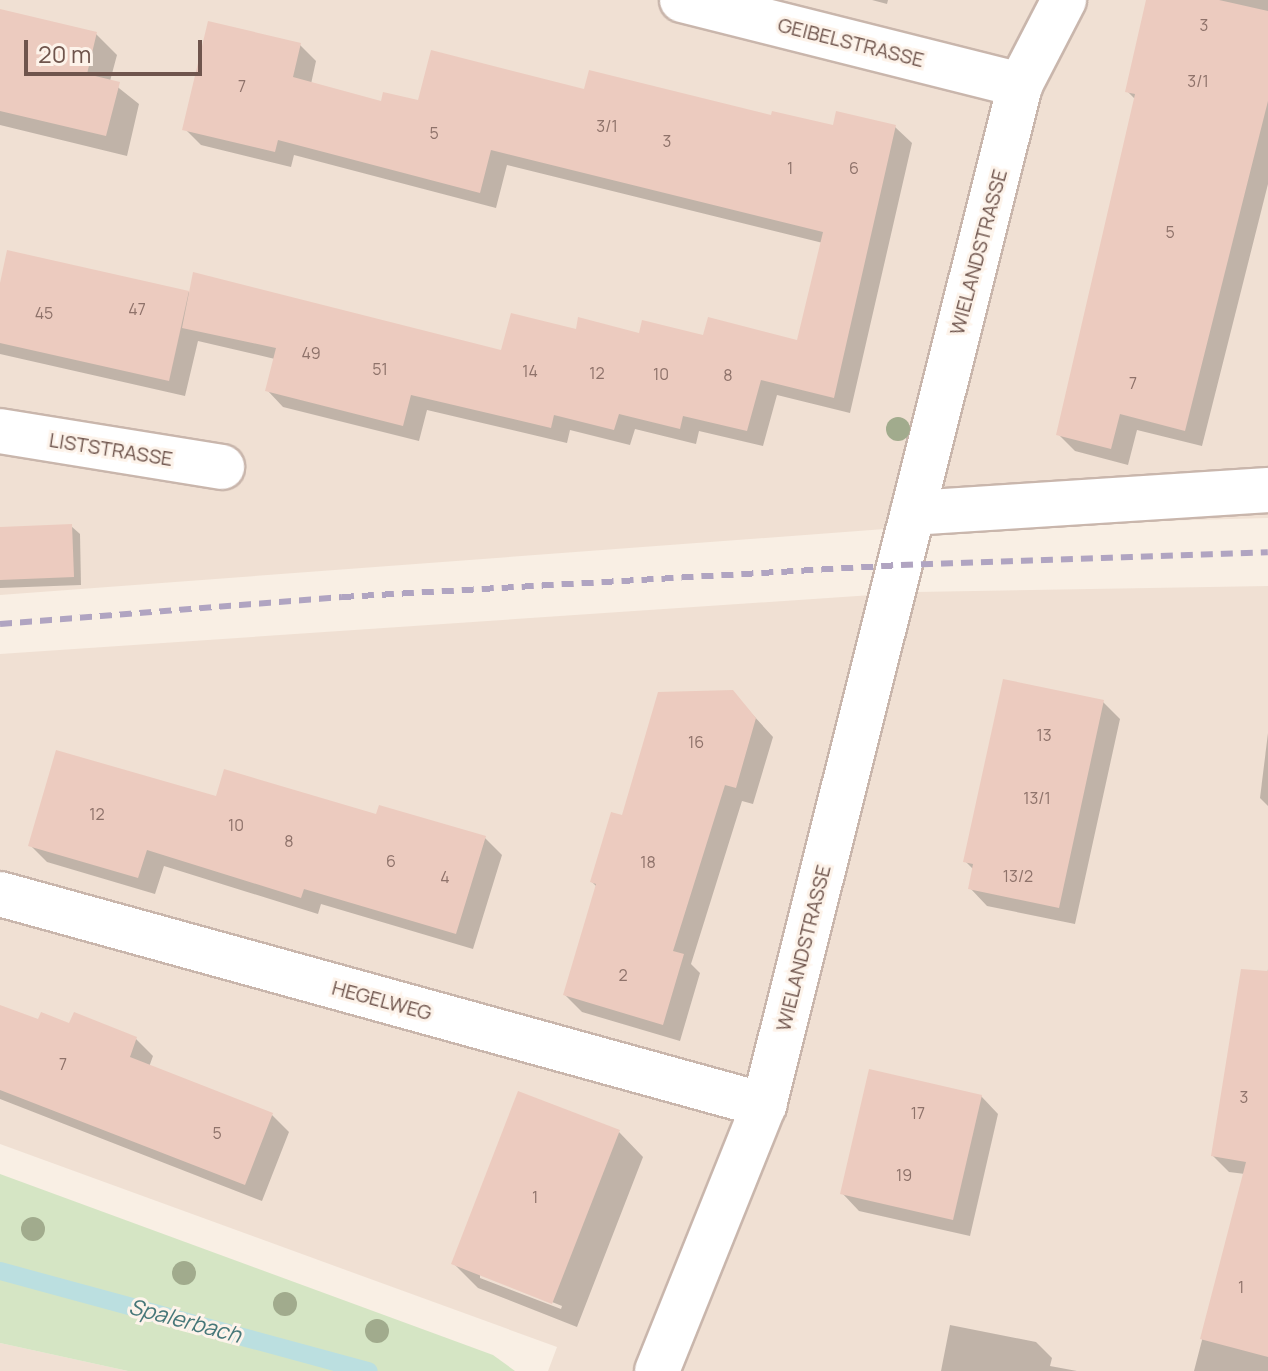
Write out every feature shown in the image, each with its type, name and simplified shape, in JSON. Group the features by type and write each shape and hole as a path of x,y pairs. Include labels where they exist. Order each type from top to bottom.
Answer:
{"street":[{"name":"GEIBELSTRASSE","path":"682,0 1020,85"},
{"name":"WIELANDSTRASSE","path":"657,1371 764,1105 1020,85 1064,0"},
{"name":"LISTSTRASSE","path":"0,431 222,467"},
{"path":"913,513 1268,490"},
{"name":"HEGELWEG","path":"0,894 764,1105"}],"shaded area":[{"path":"0,0 1268,0 1268,518 898,528 0,595"},
{"path":"1268,586 1268,1371 548,1371 557,1347 0,1144 0,654 916,592"},
{"path":"0,1343 128,1371 0,1371"}],"green space":[{"path":"0,1174 493,1355 515,1371 128,1371 0,1343"}],"building":[{"path":"1146,0 1219,0 1268,11 1268,101 1185,431 1120,414 1111,449 1056,435 1135,94 1125,92"},
{"path":"0,9 97,32 87,74 120,82 106,136 0,111"},
{"path":"208,21 301,43 293,77 381,101 383,92 418,100 431,50 584,89 589,70 771,115 772,111 833,125 836,111 896,125 834,398 761,380 747,431 683,416 680,429 619,414 614,430 554,415 551,428 411,395 403,426 265,391 276,348 182,328 193,272 501,350 511,313 576,329 578,317 639,333 642,320 703,335 708,317 797,340 823,232 491,150 480,193 278,140 275,152 182,130"},
{"path":"7,250 189,291 169,381 0,343 0,283"},
{"path":"72,524 74,577 0,580 0,527"},
{"path":"1003,679 1104,700 1059,908 968,889 973,864 963,862"},
{"path":"733,690 756,718 736,788 725,785 673,951 684,954 663,1025 563,995 596,884 590,882 611,812 622,815 658,692"},
{"path":"56,750 216,796 224,769 376,814 379,805 486,836 456,934 304,889 301,898 147,850 138,878 28,846"},
{"path":"1241,969 1268,971 1268,1357 1200,1339 1246,1162 1211,1156"},
{"path":"0,1005 38,1019 41,1012 69,1023 74,1012 137,1037 130,1057 273,1113 245,1185 0,1090"},
{"path":"869,1069 982,1095 953,1220 840,1194"},
{"path":"518,1091 620,1130 552,1304 451,1264"}],"waterway":[{"name":"Spalerbach","path":"0,1271 369,1371"}],"railway":[{"path":"0,624 342,597 901,565 1268,552"}]}
